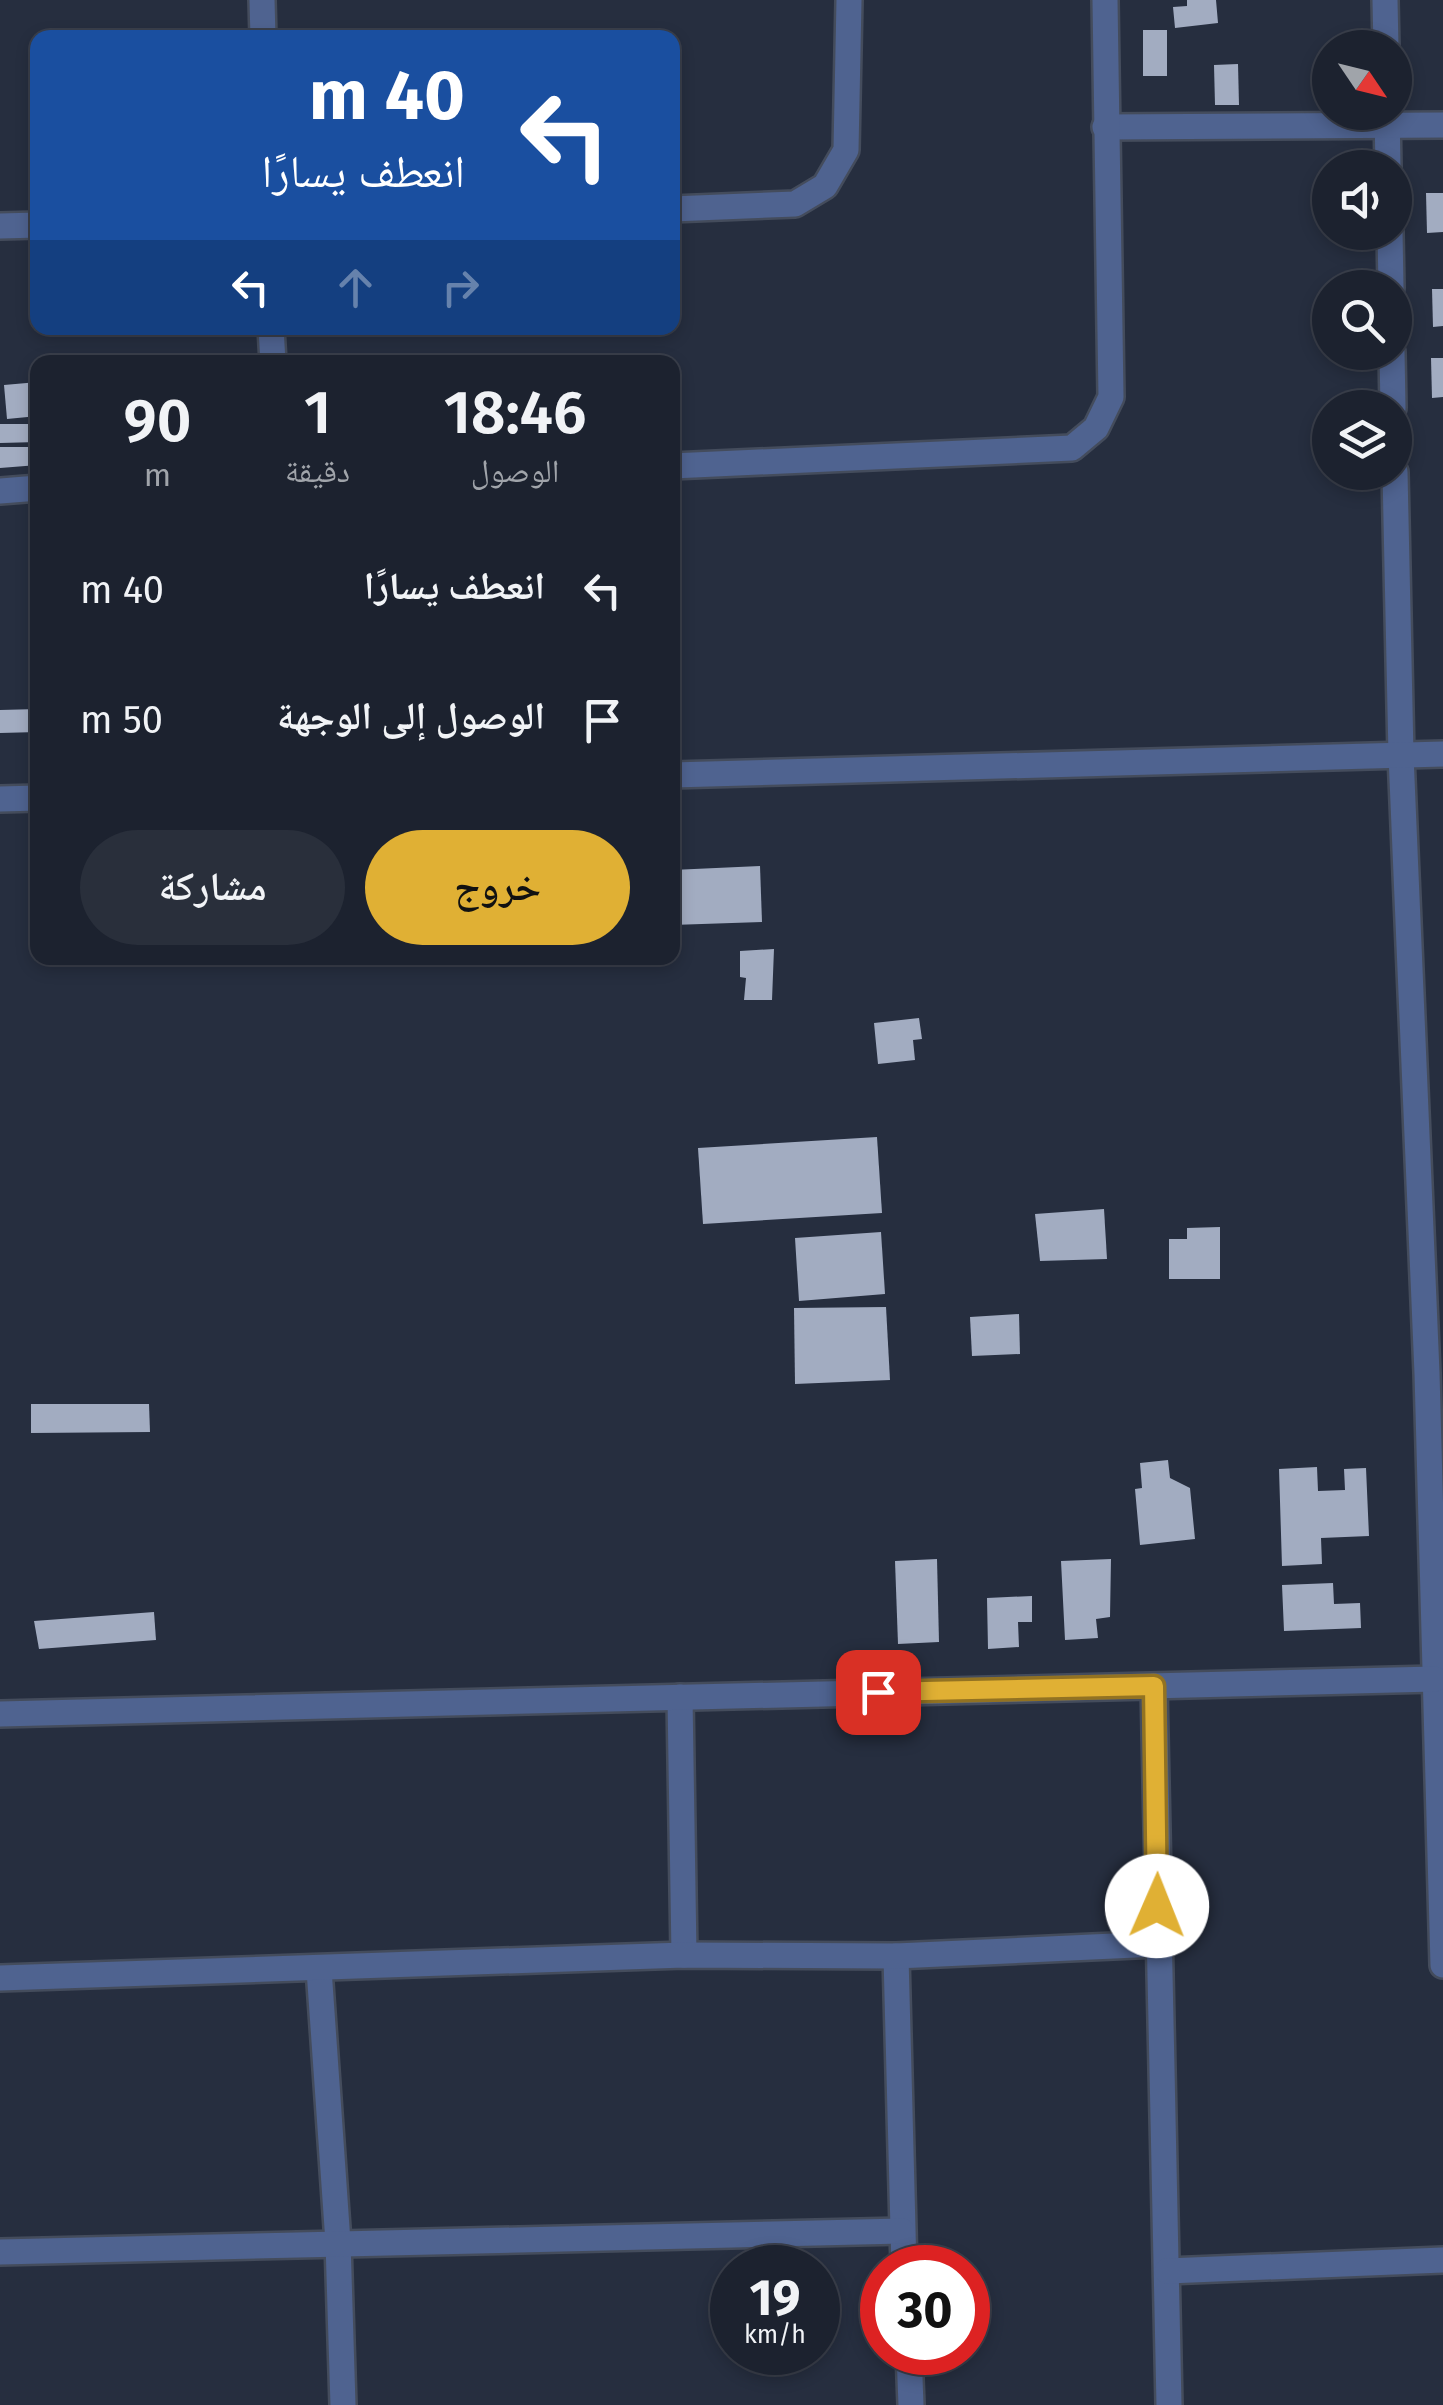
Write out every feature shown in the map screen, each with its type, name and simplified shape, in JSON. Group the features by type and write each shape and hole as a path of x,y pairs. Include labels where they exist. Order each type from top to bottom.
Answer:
{"street":[{"path":"262,0 263,30"},
{"path":"680,209 795,204 825,186 846,150 849,0"},
{"path":"680,466 1072,448 1096,428 1111,397 1104,0"},
{"path":"1385,0 1386,30"},
{"path":"1105,127 1312,121"},
{"path":"1412,121 1443,124"},
{"path":"0,226 30,225"},
{"path":"0,491 30,489"},
{"path":"1395,490 1401,755 1435,1373 1435,1678 1443,1960"},
{"path":"680,775 1443,754"},
{"path":"0,800 30,798"},
{"path":"0,1714 1435,1678"},
{"path":"1154,1686 1169,2405"},
{"path":"680,1697 684,1955"},
{"path":"0,1978 684,1955 896,1956 1157,1944"},
{"path":"896,1956 903,2245"},
{"path":"320,1970 338,2242 343,2405"},
{"path":"0,2252 902,2230"},
{"path":"1167,2271 1443,2260"},
{"path":"909,2375 911,2405"}],"building":[{"path":"1187,0 1216,0 1218,23 1175,28 1173,7 1187,6"},
{"path":"1143,30 1167,30 1167,76 1143,76"},
{"path":"1238,64 1239,105 1215,105 1214,65"},
{"path":"1426,193 1443,193 1443,232 1427,233"},
{"path":"1432,289 1443,289 1443,326 1433,327"},
{"path":"1431,358 1443,358 1443,397 1432,398"},
{"path":"30,383 30,417 7,419 4,385"},
{"path":"0,424 30,424 30,442 0,443"},
{"path":"0,447 30,447 30,466 0,468"},
{"path":"30,709 30,732 0,733 0,710"},
{"path":"760,866 762,922 680,925 680,870"},
{"path":"774,949 772,1000 744,1000 746,978 740,977 740,951"},
{"path":"919,1018 922,1039 913,1040 915,1060 878,1064 874,1023"},
{"path":"877,1137 882,1213 703,1224 698,1148"},
{"path":"1104,1209 1107,1259 1040,1261 1035,1214"},
{"path":"1220,1227 1220,1279 1169,1279 1169,1239 1187,1239 1187,1228"},
{"path":"881,1232 885,1294 799,1301 795,1238"},
{"path":"886,1307 890,1380 795,1384 794,1308"},
{"path":"1019,1314 1020,1354 972,1356 970,1317"},
{"path":"31,1404 149,1404 150,1432 31,1433"},
{"path":"1168,1460 1170,1478 1190,1488 1195,1539 1140,1545 1135,1489 1142,1488 1140,1463"},
{"path":"1317,1467 1318,1491 1345,1490 1344,1469 1366,1468 1369,1536 1321,1538 1322,1564 1282,1566 1279,1469"},
{"path":"937,1559 939,1642 898,1644 895,1561"},
{"path":"1111,1559 1110,1617 1096,1619 1098,1638 1065,1640 1061,1561"},
{"path":"1333,1583 1334,1604 1360,1603 1361,1628 1284,1631 1282,1585"},
{"path":"1032,1596 1032,1622 1018,1622 1019,1647 988,1649 987,1598"},
{"path":"154,1612 156,1640 39,1649 34,1621"}],"route":[{"path":"878,1692 1154,1686 1157,1906"}]}
